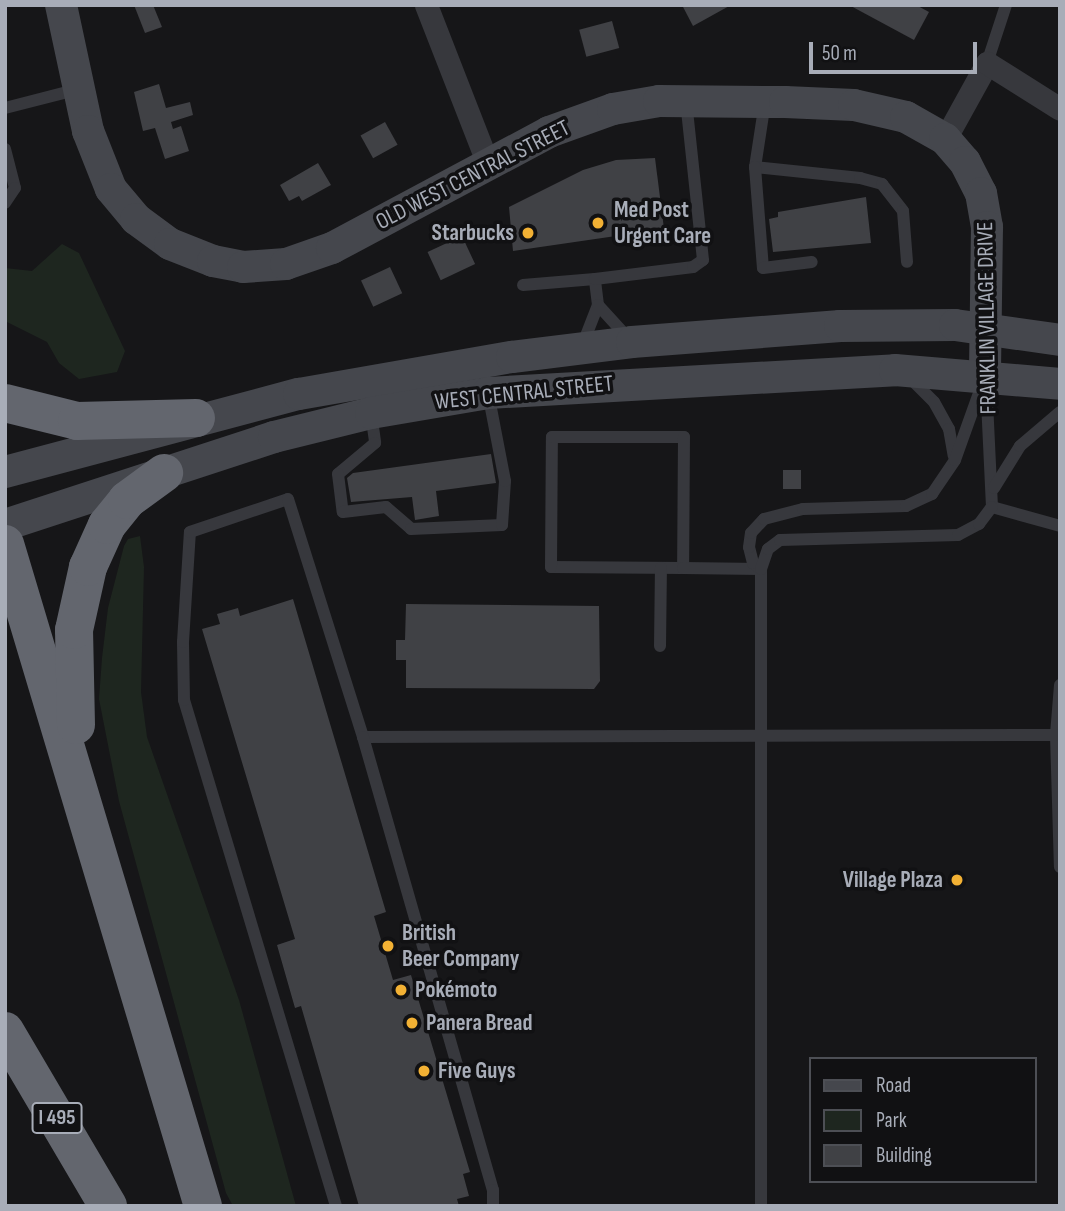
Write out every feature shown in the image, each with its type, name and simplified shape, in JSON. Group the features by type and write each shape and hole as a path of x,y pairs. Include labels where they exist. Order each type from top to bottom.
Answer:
{"highway":[{"path":"5,403 77,421 196,418"},
{"path":"88,814 74,684 79,603 88,567 107,525 127,500 164,474"},
{"path":"5,544 88,814 203,1206"},
{"name":"I 495","path":"5,1031 108,1206"}],"main road":[{"name":"OLD WEST CENTRAL STREET","path":"61,5 81,99 101,171 136,219 184,250 243,267 286,264 332,248 488,164 590,116 634,105 686,100 884,110 946,139"},
{"name":"FRANKLIN VILLAGE DRIVE","path":"946,139 965,162 984,204 985,376"},
{"name":"WEST CENTRAL STREET","path":"5,472 196,418 370,380 632,342 840,326 985,329 1060,340"},
{"name":"WEST CENTRAL STREET","path":"5,525 274,437 371,413 488,393 901,370 1060,384"}],"street":[{"path":"426,5 488,164"},
{"path":"946,139 987,63 1060,109"}],"lane":[{"path":"987,63 1006,5"},
{"path":"5,108 81,99"},
{"path":"523,285 693,267 703,260 686,100"},
{"path":"766,102 755,167 763,268 813,262"},
{"path":"5,149 15,188 5,204"},
{"path":"755,167 860,178 882,184 903,211 907,262"},
{"path":"582,349 598,305 595,279"},
{"path":"598,305 632,342"},
{"path":"901,370 934,402 949,429 955,460"},
{"path":"761,569 752,563 750,547 751,533 764,519 803,509 915,504 932,494 955,460 985,376"},
{"name":"FRANKLIN VILLAGE DRIVE","path":"985,376 994,488 992,507"},
{"path":"371,413 375,443 338,474 343,512 386,507 411,529 502,525 505,481 488,393"},
{"path":"994,488 1020,446 1060,412"},
{"path":"683,568 684,437 552,437 551,567 761,569"},
{"path":"336,1206 184,700 183,642 190,532 288,499 363,737 493,1191 493,1206"},
{"path":"761,1206 761,569 768,550 780,540 958,535 979,524 992,507 1060,526"},
{"path":"660,646 661,568"},
{"path":"1060,685 1056,735 1060,867"},
{"path":"363,737 1056,735"}],"green space":[{"path":"62,244 79,253 125,351 117,372 79,379 59,363 47,342 5,321 5,268 32,271"},
{"path":"140,536 144,567 141,692 147,737 239,1000 296,1206 233,1206 226,1193 119,801 99,699 102,658 108,608 124,546 128,539"}],"building":[{"path":"134,5 153,5 162,27 145,33"},
{"path":"682,5 731,5 693,26"},
{"path":"849,5 916,5 929,12 914,40"},
{"path":"612,21 619,48 586,57 579,30"},
{"path":"159,84 166,108 190,102 193,115 171,122 173,129 181,126 189,151 165,159 155,128 143,131 134,92"},
{"path":"385,122 398,145 373,158 361,136"},
{"path":"655,158 664,229 513,251 509,207 583,170 616,160"},
{"path":"318,163 331,185 302,201 299,196 289,201 280,185"},
{"path":"866,197 871,243 773,252 769,219 778,217 778,212"},
{"path":"462,236 475,264 441,280 428,252"},
{"path":"390,267 402,293 373,307 361,281"},
{"path":"491,454 496,483 436,491 439,516 415,520 412,497 351,502 347,478 353,473"},
{"path":"783,470 801,470 801,489 783,489"},
{"path":"293,599 386,912 374,916 393,980 411,975 470,1172 463,1174 469,1196 457,1199 459,1206 359,1206 301,1006 295,1008 277,945 295,939 202,629 220,624 217,614 238,608 240,616"},
{"path":"406,604 599,606 600,681 594,689 406,688 406,660 396,660 396,640 405,640"}],"place":[{"name":"Med Post Urgent Care","path":"598,223"},
{"name":"Starbucks","path":"528,233"},
{"name":"Village Plaza","path":"957,880"},
{"name":"British Beer Company","path":"388,946"},
{"name":"Pokémoto","path":"401,990"},
{"name":"Panera Bread","path":"412,1023"},
{"name":"Five Guys","path":"424,1071"}]}
